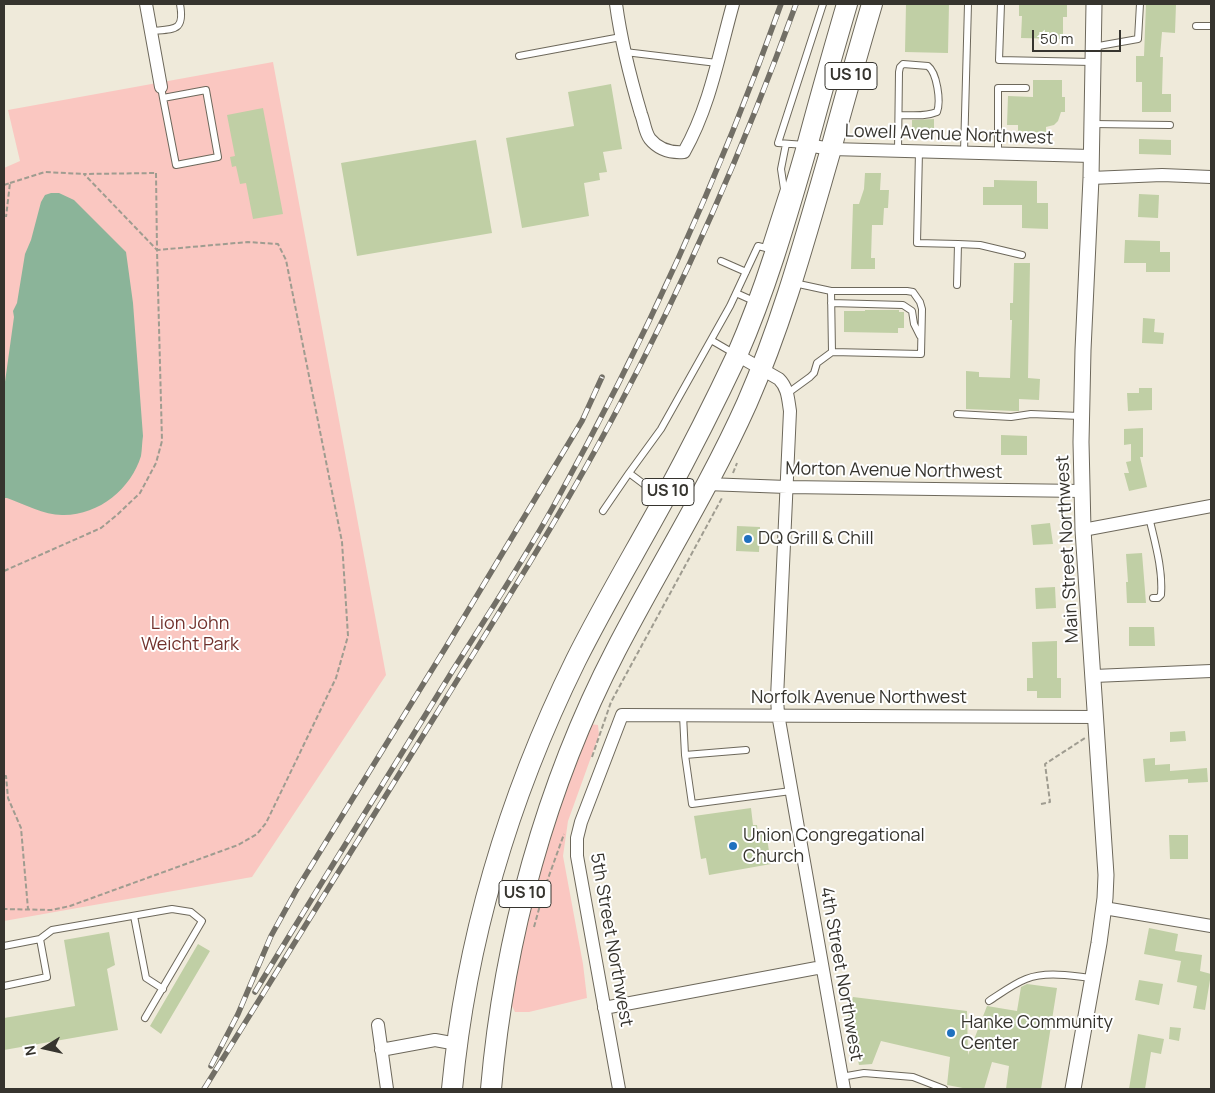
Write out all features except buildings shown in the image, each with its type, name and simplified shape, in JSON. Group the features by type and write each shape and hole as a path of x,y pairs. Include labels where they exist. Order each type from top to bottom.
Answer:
{"highway":[{"name":"US 10","path":"452,1089 457,1044 470,969 487,895 508,823 544,729 576,661 706,419 758,302 770,249 807,145 847,4"},
{"name":"US 10","path":"491,1089 510,955 537,848 561,776 574,740 612,658 706,484 761,370 793,282 872,4"}],"street":[{"path":"146,4 162,93"},
{"path":"616,4 621,37 649,138 660,148 673,153 684,152 695,133 705,108 733,4"},
{"name":"Main Street Northwest","path":"1073,1089 1104,908 1106,875 1082,491 1082,416 1091,178 1094,4"},
{"name":"Lowell Avenue Northwest","path":"807,145 831,149 1091,156"},
{"path":"1091,178 1211,177"},
{"path":"736,355 779,379 788,393"},
{"name":"4th Street Northwest","path":"788,393 790,411 777,698 778,714 843,1083"},
{"name":"Morton Avenue Northwest","path":"706,484 1082,491"},
{"path":"1083,530 1211,506"},
{"path":"1094,676 1211,671"},
{"name":"Norfolk Avenue Northwest","path":"622,715 778,714 1097,724"},
{"name":"5th Street Northwest","path":"619,1089 580,874 577,838 581,822 622,715"},
{"path":"1104,908 1211,926"},
{"path":"604,1008 822,966"},
{"path":"378,1025 387,1089"},
{"path":"381,1050 435,1040 457,1044"}],"lane":[{"path":"150,30 171,29 180,24 183,18 180,4"},
{"path":"807,145 778,143 823,4"},
{"path":"964,152 968,4"},
{"path":"1001,4 999,60 1093,62"},
{"path":"1093,47 1138,39 1140,4"},
{"path":"1196,26 1211,26"},
{"path":"520,56 621,37"},
{"path":"625,52 717,63"},
{"path":"898,151 900,67 903,64 924,65 932,69 940,104 937,112 930,115 899,115"},
{"path":"998,153 998,88 1026,88"},
{"path":"206,90 218,157 176,165 162,93 206,90"},
{"path":"1092,124 1170,125"},
{"path":"603,511 661,429 736,293 758,246 770,249 784,188 781,169 786,144"},
{"path":"919,151 917,243 980,245 1022,255"},
{"path":"957,285 958,244"},
{"path":"721,260 746,272"},
{"path":"788,393 810,377 814,373 817,363 832,352 921,354 922,308 913,292 907,290 831,291 793,282"},
{"path":"831,291 832,352"},
{"path":"736,293 758,302"},
{"path":"831,303 907,306 912,310 914,324 921,340"},
{"path":"711,340 736,355"},
{"path":"957,414 1082,416"},
{"path":"629,473 664,499"},
{"path":"1150,517 1162,584 1161,595 1158,598 1153,598"},
{"path":"683,715 685,755 692,804 791,791"},
{"path":"685,755 746,750"},
{"path":"4,946 40,939 52,930 172,909 191,912 202,921 146,1018"},
{"path":"134,916 146,978 163,989"},
{"path":"4,986 47,977 40,939"},
{"path":"988,1001 1024,979 1036,975 1058,974 1092,978"},
{"path":"843,1083 864,1073 913,1077 944,1089"}],"path":[{"path":"4,185 45,172 84,174 156,173 162,441 156,463 140,493 101,528 4,571"},
{"path":"84,174 157,250"},
{"path":"6,217 10,183"},
{"path":"4,909 51,910 70,906 238,845 257,834 266,823 336,678 348,636 342,542 286,260 278,244 248,242 157,250"},
{"path":"1041,804 1050,802 1045,764 1097,724"},
{"path":"4,776 6,776 8,798 21,828 28,909"}],"green space":[{"name":"Lion John Weicht Park","path":"273,62 386,675 252,877 4,921 4,168 20,161 8,110"},
{"path":"590,724 598,725 599,735 568,821 563,856 583,964 587,998 529,1012 515,1012 510,1002 542,854"}],"shaded area":[{"path":"59,193 74,200 126,252 133,303 143,436 141,456 130,479 121,489 111,498 88,511 62,515 41,511 4,498 4,389 14,317 13,311 17,303 25,254 31,240 41,202 45,195"}],"railway":[{"path":"255,992 517,569 586,446 618,385 678,260 732,133 781,4"},
{"path":"204,1089 507,600 597,447 668,309 714,209 757,107 796,4"},
{"path":"211,1066 238,1014 271,936 297,889 582,421 602,377"}],"place":[{"name":"DQ Grill & Chill","path":"748,539"},
{"name":"Union Congregational Church","path":"733,846"},
{"name":"Hanke Community Center","path":"951,1033"}]}
